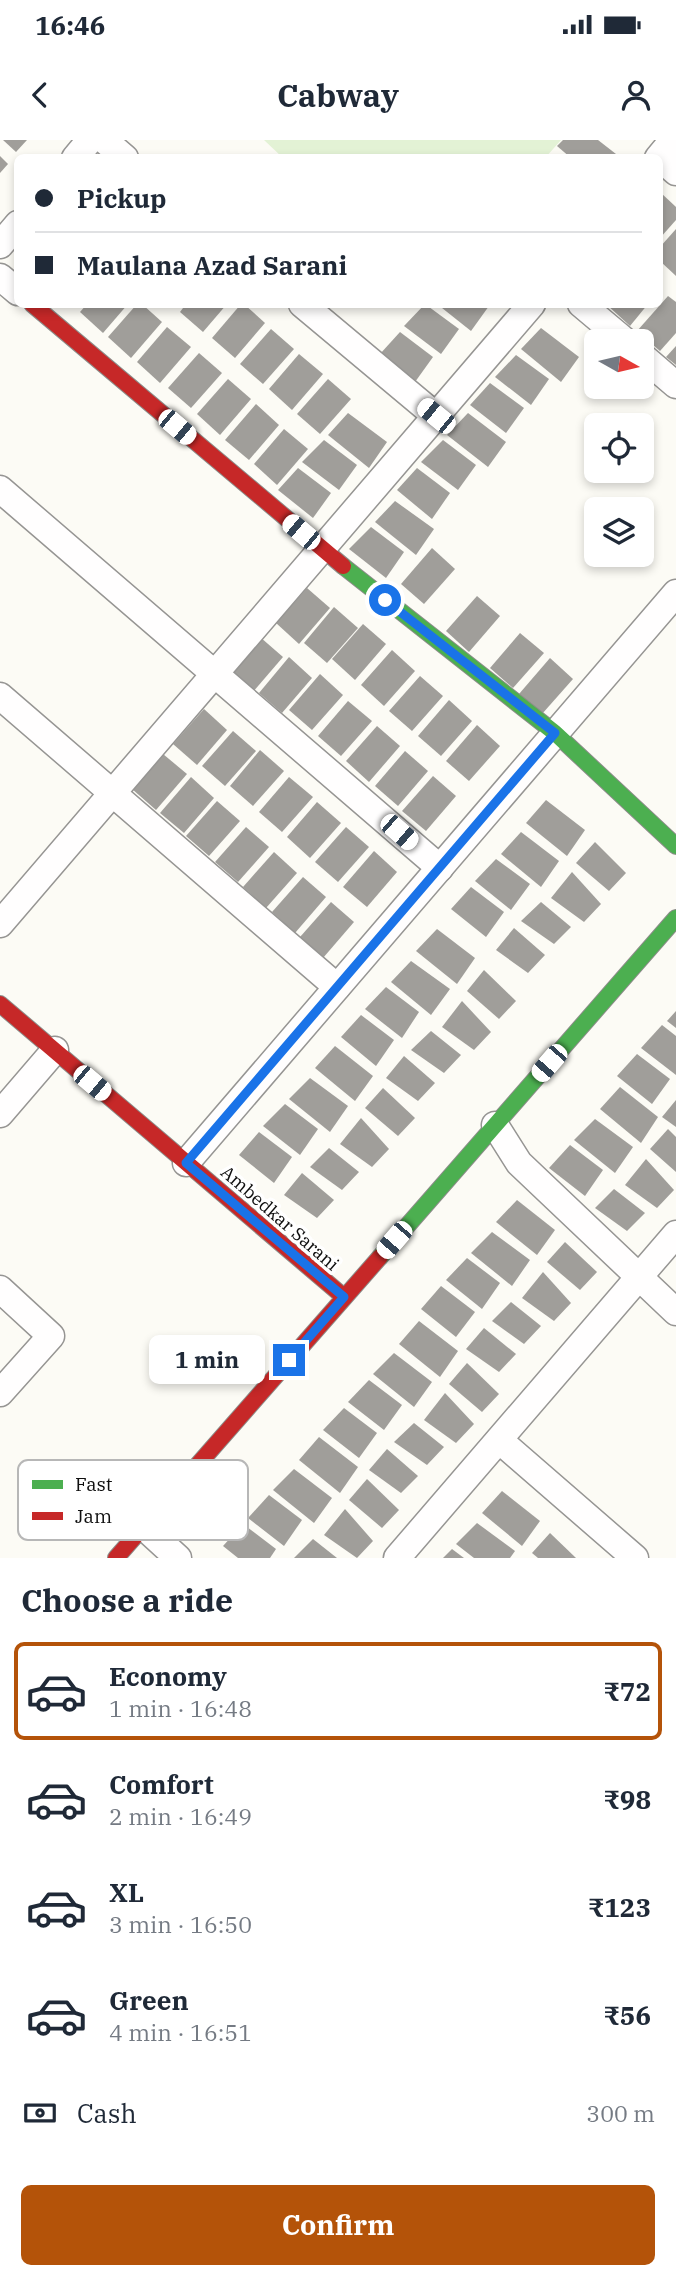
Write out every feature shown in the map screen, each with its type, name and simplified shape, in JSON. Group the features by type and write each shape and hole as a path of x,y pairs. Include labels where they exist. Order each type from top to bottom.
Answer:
{"street":[{"path":"78,154 90,140"},
{"path":"104,140 120,154"},
{"path":"661,154 673,140"},
{"path":"0,245 14,229"},
{"path":"0,277 14,289"},
{"path":"37,308 321,549 555,733 676,846"},
{"path":"307,308 436,416"},
{"path":"0,924 529,308"},
{"path":"586,308 611,329"},
{"path":"654,366 676,385"},
{"path":"0,489 440,868"},
{"path":"186,1163 676,593"},
{"path":"0,696 337,987"},
{"path":"201,1460 676,918"},
{"name":"Ambedkar Sarani","path":"0,1004 344,1297"},
{"path":"0,1114 55,1051"},
{"path":"495,1125 519,1163 676,1312"},
{"path":"397,1558 676,1234"},
{"path":"0,1289 51,1336 0,1393"},
{"path":"499,1440 625,1555"},
{"path":"116,1558 131,1540"},
{"path":"158,1540 178,1558"}],"green space":[{"path":"264,140 561,140 549,154 279,154"}],"building":[{"path":"3,140 27,140 16,152"},
{"path":"563,140 598,140 616,154 566,154 557,146"},
{"path":"0,156 8,164 0,173"},
{"path":"663,195 676,207 676,220 663,235"},
{"path":"676,229 676,276 663,264 663,244"},
{"path":"668,296 676,302 676,333 660,351 654,346 654,329 639,329 657,308 663,308 663,302"},
{"path":"84,308 125,308 103,333 80,312"},
{"path":"133,308 146,308 162,322 131,358 108,337"},
{"path":"183,308 224,308 203,332 180,312"},
{"path":"238,308 248,308 265,323 235,358 212,338"},
{"path":"421,308 430,308 459,329 441,354 404,326"},
{"path":"442,308 488,308 471,331"},
{"path":"610,308 645,308 630,326"},
{"path":"167,327 191,347 160,383 137,362"},
{"path":"541,328 579,357 561,382 521,349"},
{"path":"271,329 294,349 263,384 240,364"},
{"path":"400,332 433,357 415,382 380,354"},
{"path":"676,346 676,365 666,357"},
{"path":"199,353 222,373 191,408 168,388"},
{"path":"299,354 323,374 292,410 269,389"},
{"path":"516,355 549,379 531,405 495,377"},
{"path":"228,379 251,399 220,435 197,414"},
{"path":"328,379 351,399 320,434 297,414"},
{"path":"490,383 524,408 506,433 470,405"},
{"path":"256,404 279,425 249,460 225,440"},
{"path":"348,413 387,442 369,468 328,435"},
{"path":"468,413 506,442 488,467 447,435"},
{"path":"284,429 308,449 277,485 254,464"},
{"path":"324,440 357,465 339,490 302,462"},
{"path":"443,440 476,465 458,490 421,462"},
{"path":"298,468 331,493 313,518 278,490"},
{"path":"417,468 450,493 432,519 397,490"},
{"path":"395,501 434,529 416,555 375,522"},
{"path":"371,527 404,552 386,578 349,549"},
{"path":"432,548 455,569 424,604 401,584"},
{"path":"307,588 330,608 299,644 276,623"},
{"path":"477,596 500,616 469,652 446,631"},
{"path":"334,607 358,628 327,663 304,643"},
{"path":"363,624 386,644 355,680 332,659"},
{"path":"520,633 544,653 513,688 490,668"},
{"path":"260,637 283,657 252,693 229,672"},
{"path":"392,650 415,671 384,706 361,685"},
{"path":"289,657 312,678 282,713 259,693"},
{"path":"550,658 573,679 542,714 519,694"},
{"path":"320,674 343,695 312,730 289,710"},
{"path":"420,676 443,696 412,731 389,711"},
{"path":"449,700 472,721 441,756 418,736"},
{"path":"348,701 372,721 341,756 318,736"},
{"path":"204,709 227,730 197,765 173,744"},
{"path":"477,725 500,746 469,781 446,761"},
{"path":"377,726 400,746 369,782 346,761"},
{"path":"233,731 256,751 225,786 202,766"},
{"path":"260,750 284,771 253,806 230,786"},
{"path":"405,751 428,771 398,806 375,786"},
{"path":"163,754 187,774 156,810 132,789"},
{"path":"433,776 456,796 426,831 402,811"},
{"path":"191,777 214,798 184,833 160,813"},
{"path":"289,777 313,797 282,832 259,812"},
{"path":"546,800 585,830 567,856 526,823"},
{"path":"217,801 240,821 209,856 186,836"},
{"path":"317,802 341,823 310,858 287,837"},
{"path":"246,827 269,847 238,882 215,862"},
{"path":"346,827 369,847 338,882 315,862"},
{"path":"521,832 559,861 541,887 501,854"},
{"path":"595,842 626,873 609,891 576,863"},
{"path":"374,851 397,872 367,907 343,887"},
{"path":"274,852 297,873 266,908 243,887"},
{"path":"496,859 530,884 511,910 475,881"},
{"path":"572,872 601,904 584,922 551,898"},
{"path":"303,877 326,897 295,933 272,912"},
{"path":"471,887 504,912 486,937 451,909"},
{"path":"331,902 354,922 323,958 300,937"},
{"path":"541,902 571,927 554,944 521,921"},
{"path":"514,928 545,955 528,973 496,950"},
{"path":"437,929 475,958 457,984 416,951"},
{"path":"411,961 450,989 431,1015 391,982"},
{"path":"484,970 516,1001 499,1019 467,991"},
{"path":"386,987 419,1012 402,1038 365,1009"},
{"path":"462,1001 491,1032 474,1050 442,1027"},
{"path":"676,1011 676,1028 667,1021"},
{"path":"361,1015 394,1040 376,1066 341,1037"},
{"path":"662,1025 676,1036 676,1075 641,1048"},
{"path":"431,1031 461,1055 444,1073 411,1050"},
{"path":"335,1046 373,1076 355,1101 315,1068"},
{"path":"637,1054 670,1079 652,1104 617,1076"},
{"path":"404,1056 435,1083 418,1101 386,1078"},
{"path":"310,1078 348,1106 330,1132 289,1099"},
{"path":"620,1087 658,1117 641,1143 600,1109"},
{"path":"383,1088 415,1118 398,1136 365,1108"},
{"path":"676,1100 676,1127 662,1117"},
{"path":"285,1104 318,1129 300,1155 263,1126"},
{"path":"361,1118 389,1149 372,1167 340,1144"},
{"path":"595,1119 633,1147 615,1173 574,1140"},
{"path":"668,1129 676,1137 676,1172 650,1149"},
{"path":"259,1132 292,1157 274,1183 239,1155"},
{"path":"570,1145 603,1170 585,1196 549,1168"},
{"path":"329,1148 359,1172 342,1190 310,1167"},
{"path":"646,1159 674,1190 657,1208 625,1185"},
{"path":"302,1173 334,1200 317,1218 284,1195"},
{"path":"614,1189 645,1213 627,1231 595,1208"},
{"path":"517,1200 555,1230 537,1255 496,1222"},
{"path":"492,1232 530,1260 512,1286 471,1253"},
{"path":"565,1242 597,1272 580,1290 547,1262"},
{"path":"467,1258 500,1283 482,1309 446,1280"},
{"path":"543,1272 571,1303 554,1321 522,1298"},
{"path":"441,1286 475,1312 456,1337 421,1309"},
{"path":"511,1302 541,1326 524,1344 492,1321"},
{"path":"419,1321 458,1351 440,1377 399,1344"},
{"path":"484,1328 516,1354 499,1372 466,1349"},
{"path":"394,1353 432,1382 414,1407 373,1374"},
{"path":"467,1363 499,1394 482,1412 449,1384"},
{"path":"369,1380 402,1405 384,1430 348,1402"},
{"path":"445,1393 474,1424 456,1443 424,1420"},
{"path":"344,1408 377,1433 359,1458 323,1430"},
{"path":"414,1423 444,1447 427,1465 394,1442"},
{"path":"319,1437 358,1467 340,1493 299,1460"},
{"path":"387,1449 418,1476 401,1493 369,1470"},
{"path":"294,1469 332,1498 314,1523 273,1490"},
{"path":"367,1479 399,1510 382,1528 349,1500"},
{"path":"502,1491 540,1521 522,1546 482,1513"},
{"path":"269,1495 302,1520 284,1546 248,1518"},
{"path":"345,1509 373,1541 357,1558 324,1535"},
{"path":"477,1523 515,1551 510,1558 474,1558 456,1544"},
{"path":"248,1528 276,1549 270,1558 238,1558 223,1546 228,1540 248,1540"},
{"path":"550,1533 576,1558 538,1558 532,1553"},
{"path":"313,1539 337,1558 294,1558"},
{"path":"452,1549 464,1558 443,1558"}],"traffic: fast":[{"path":"343,566 555,733 676,846"},
{"path":"380,1257 676,918"}],"traffic: jam":[{"path":"37,308 343,566"},
{"path":"0,1004 344,1297"},
{"path":"202,1460 380,1257"},
{"path":"116,1558 132,1540"}],"route":[{"path":"289,1360 344,1297 186,1163 555,733 385,600"}]}
